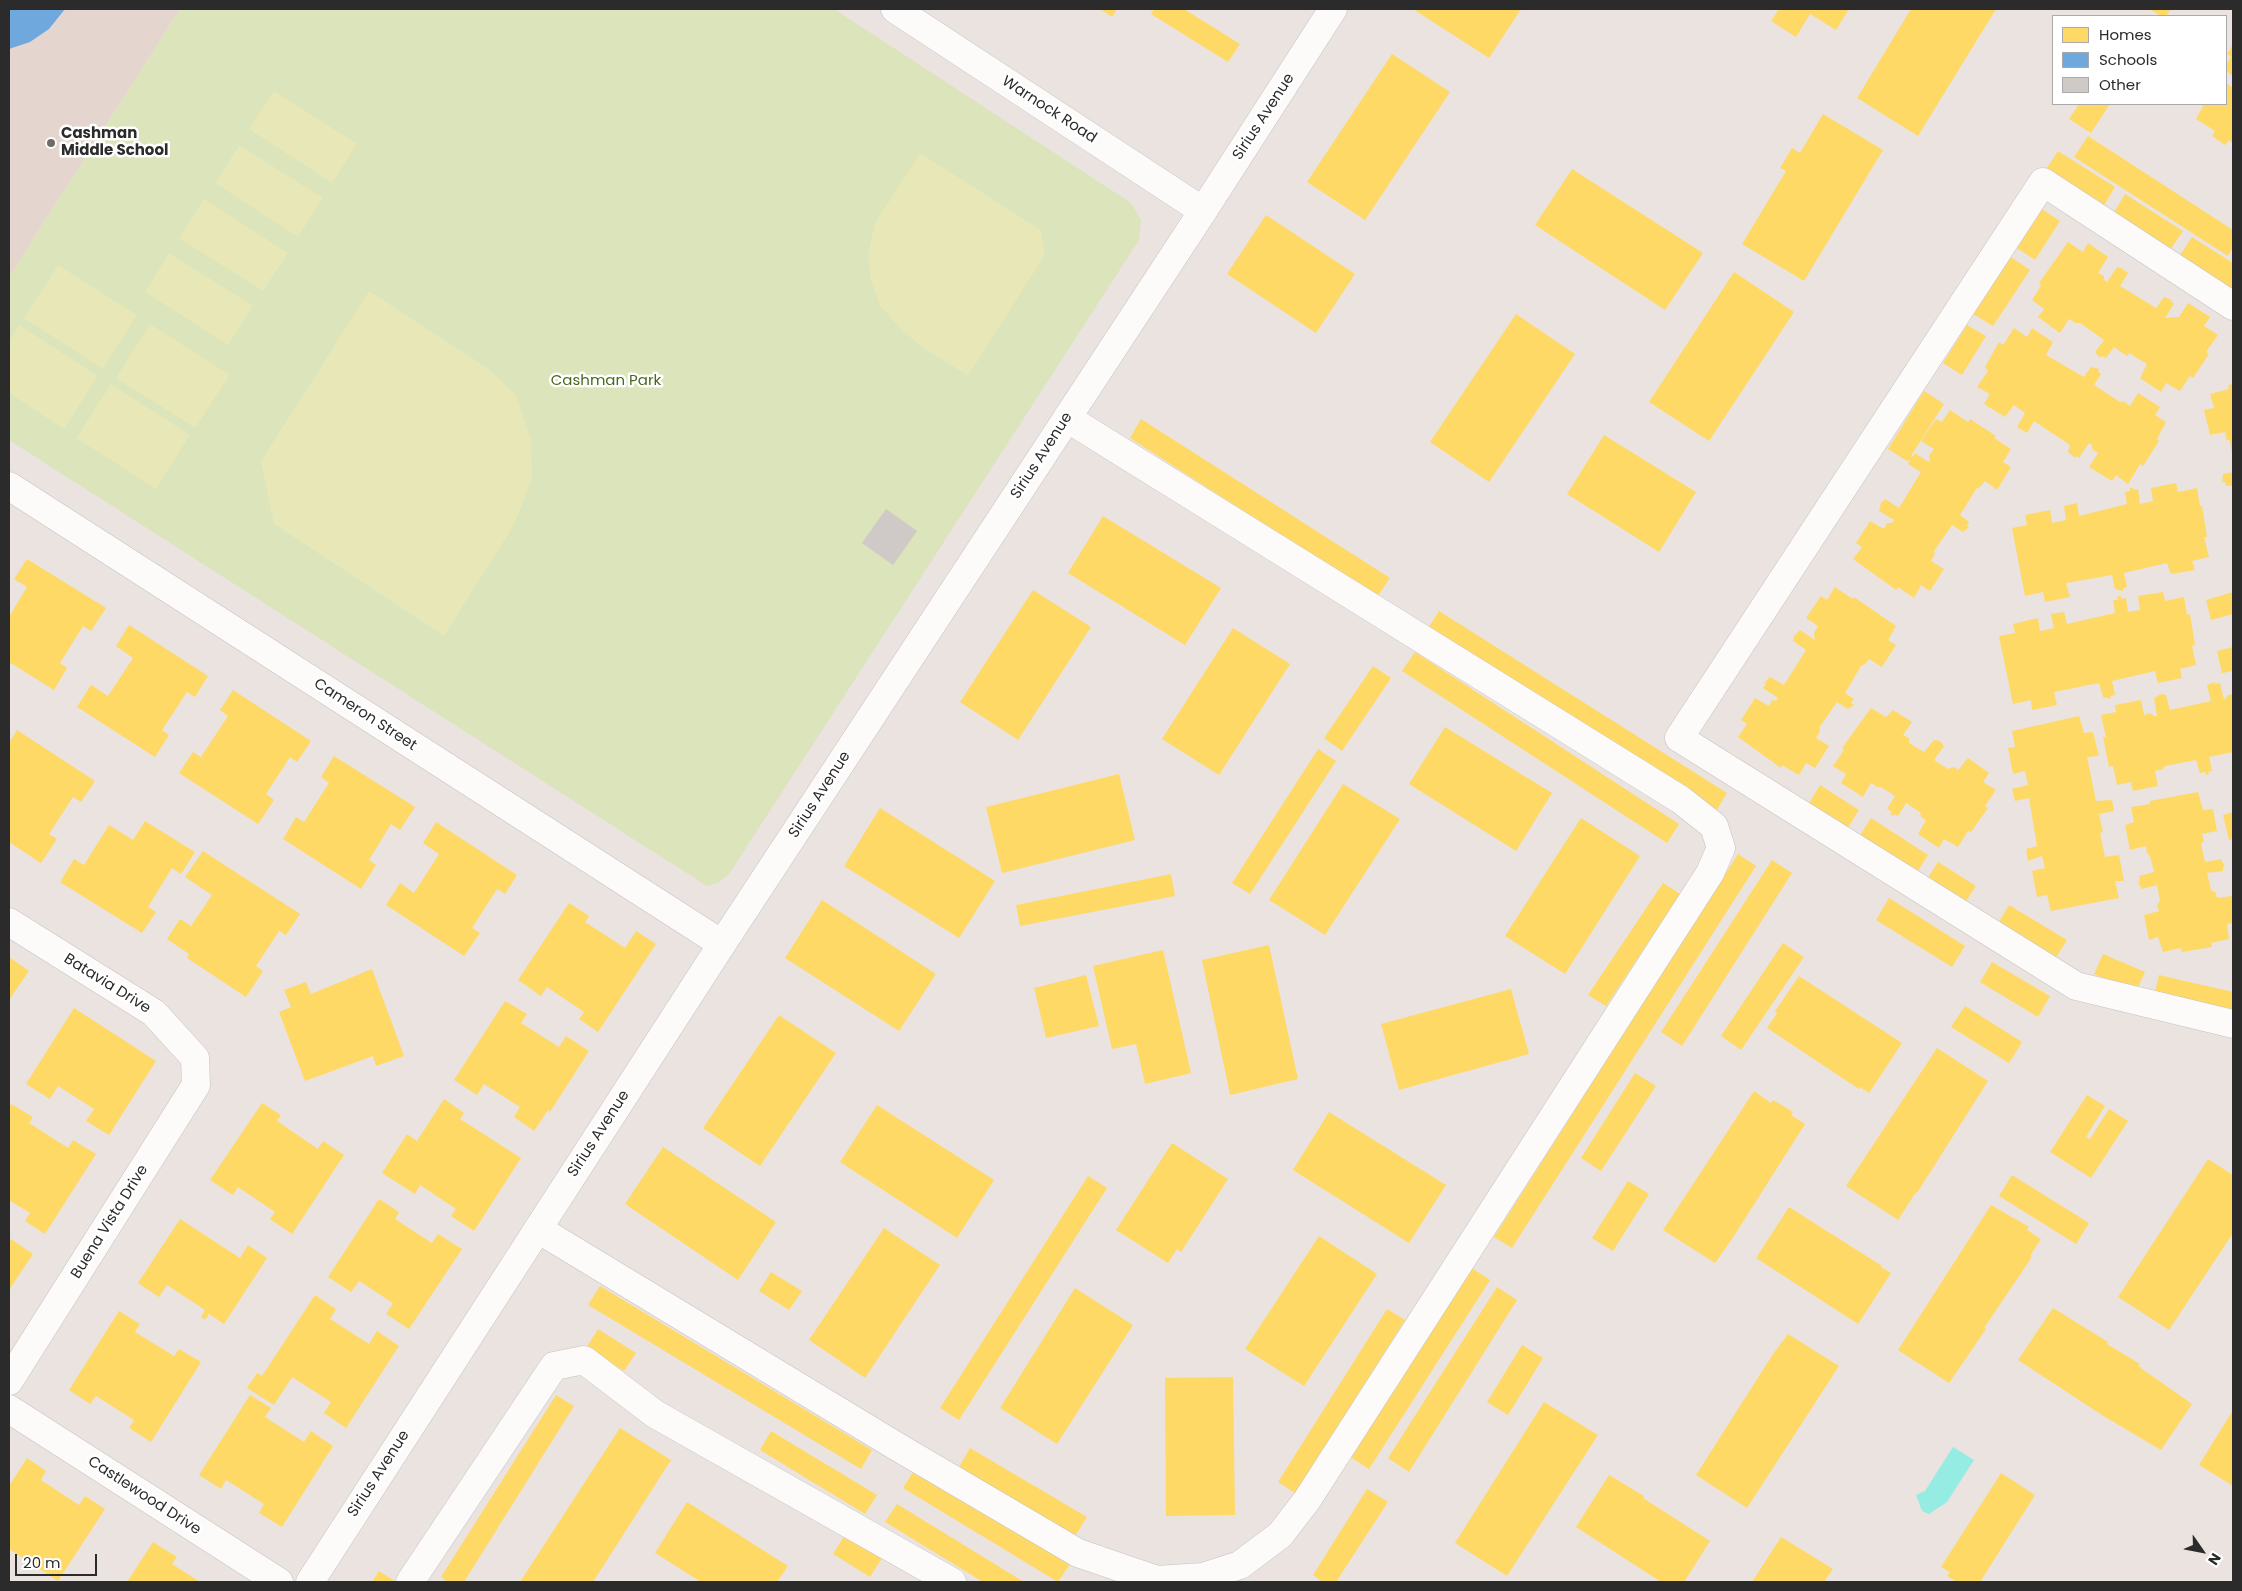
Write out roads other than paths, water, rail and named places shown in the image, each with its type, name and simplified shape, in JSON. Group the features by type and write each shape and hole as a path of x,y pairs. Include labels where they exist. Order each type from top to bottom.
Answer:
{"street":[{"name":"Warnock Road","path":"895,9 1203,211"},
{"name":"Sirius Avenue","path":"310,1582 722,944 1203,211 1333,9"},
{"path":"2233,306 2042,182 1679,738 2076,986 2233,1024"},
{"path":"538,1229 896,1446 1078,1553 1157,1580 1203,1577 1240,1566 1280,1535 1307,1500 1710,874 1721,848 1714,826 1681,800 1067,418"},
{"name":"Cameron Street","path":"9,486 722,944"},
{"name":"Batavia Drive","path":"9,922 154,1013 195,1058"},
{"name":"Buena Vista Drive","path":"9,1381 196,1085 195,1058"},
{"path":"410,1582 554,1366 584,1360 655,1414 952,1582"},
{"name":"Castlewood Drive","path":"9,1410 280,1582"}],"water":[{"path":"1953,1447 1974,1460 1947,1502 1929,1514 1922,1511 1916,1495 1925,1491"}],"place":[{"name":"Cashman Middle School","path":"51,143"}],"park label":[{"name":"Cashman Park","path":"606,381"}]}
